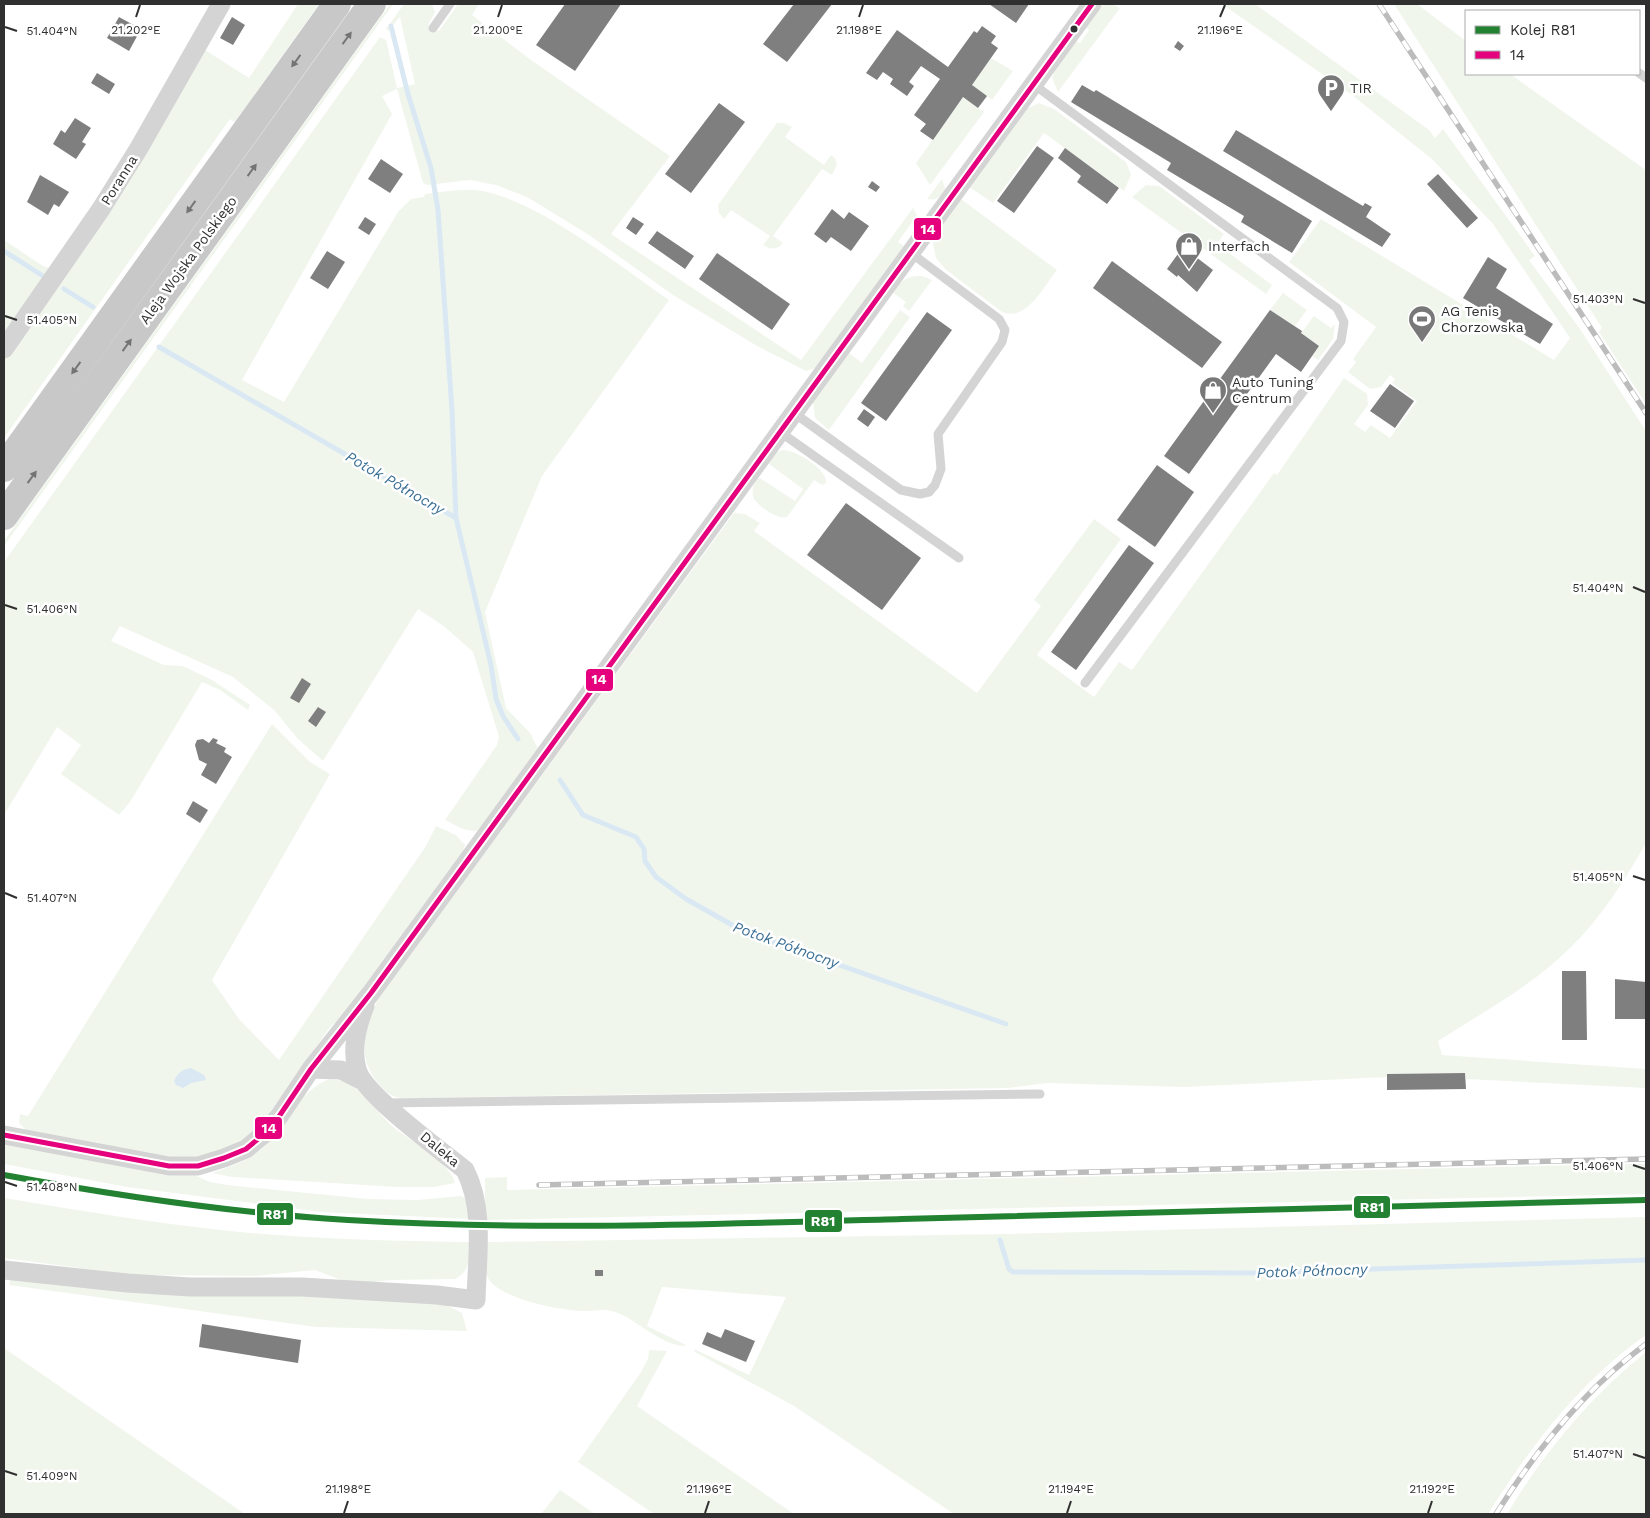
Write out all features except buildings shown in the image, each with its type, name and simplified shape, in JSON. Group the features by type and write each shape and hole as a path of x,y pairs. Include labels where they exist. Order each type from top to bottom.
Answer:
{"main road":[{"name":"Aleja Wojska Polskiego","path":"4,516 372,4"},
{"name":"Aleja Wojska Polskiego","path":"4,468 335,5"}],"street":[{"name":"Poranna","path":"4,349 135,156 221,4"},
{"path":"4,1135 151,1163 198,1166 246,1149 264,1134 280,1115 311,1069 371,993 1092,4"},
{"path":"361,1080 357,1070 355,1046 357,1025 371,993"},
{"name":"Daleka","path":"4,1270 127,1283 190,1287 311,1287 437,1294 476,1300 478,1236 475,1194 465,1170 384,1103 361,1080 341,1070 311,1069"}],"lane":[{"path":"433,28 449,4"},
{"path":"1033,84 1337,308 1343,315 1344,322 1341,341 1085,683"},
{"path":"794,414 901,490 920,494 929,492 935,485 941,470 938,434 1002,342 1005,330 999,319 911,253"},
{"path":"780,432 959,558"},
{"path":"384,1103 1040,1094"}],"shaded area":[{"path":"298,4 319,4 235,122 230,119 4,438 4,360 106,210 202,48 249,78"},
{"path":"390,4 393,4 4,546 4,541"},
{"path":"404,4 432,4 435,12 428,25 439,31 458,4 479,4 472,15 531,60 670,156 611,234 801,360 913,208 917,215 898,242 905,247 818,367 806,371 757,346 673,295 589,235 527,197 496,185 470,180 428,185 423,183 397,89 382,96 392,114 242,380 284,402 398,212 411,199 424,197 425,194 456,190 475,190 497,195 522,205 575,234 669,300 542,476 485,612 506,708 530,733 539,750 482,829 477,831 467,830 445,820 497,745 499,737 473,652 445,627 418,609 323,761 298,739 274,710 233,677 120,626 111,641 164,665 183,666 212,680 250,705 248,710 220,690 202,682 130,802 119,815 61,774 81,745 57,727 4,815 4,562 380,37 386,40 397,88 415,84 400,17 388,31 386,29"},
{"path":"1103,4 1112,4 1120,8 1058,92 1052,78 1056,68 1076,41 1080,43 1089,30 1086,28"},
{"path":"1222,4 1255,4 1429,130 1435,138 1443,129 1535,256 1529,260 1580,329 1646,431 1646,843 1612,898 1570,948 1523,986 1438,1041 1442,1055 1646,1069 1646,1088 1466,1079 1465,1073 1387,1074 1387,1077 1184,1087 1047,1083 1008,1088 420,1098 399,1098 389,1093 371,1073 366,1062 365,1040 367,1029 380,996 734,513 745,514 760,523 754,531 977,693 1041,606 1034,600 1094,519 1121,539 1037,655 1094,697 1119,662 1132,670 1274,473 1277,475 1344,378 1367,394 1368,405 1354,424 1365,432 1371,425 1390,438 1417,401 1392,383 1395,379 1390,375 1381,387 1370,389 1348,372 1356,362 1353,359 1376,327 1289,262 1321,219 1554,360 1570,338 1493,224 1433,160 1352,95"},
{"path":"1394,4 1417,4 1465,40 1465,75 1511,75 1646,170 1646,404 1599,332 1602,328"},
{"path":"991,58 1013,71 992,100 972,85"},
{"path":"963,97 984,112 930,185 916,163"},
{"path":"1039,103 1054,109 1126,162 1131,175 1124,191 1044,133 993,203 969,187 1026,109"},
{"path":"777,123 784,123 792,127 785,137 824,165 831,155 835,158 837,165 832,175 822,169 773,236 783,243 778,247 769,248 763,245 770,236 731,210 724,219 719,213 718,205"},
{"path":"942,179 946,191 938,198 927,199"},
{"path":"1146,185 1159,186 1224,234 1217,244 1272,285 1266,294 1132,197"},
{"path":"961,199 1057,270 1034,301 1019,312 1011,314 1002,312 945,269 936,258 933,244 936,232"},
{"path":"4,240 43,266 52,269 4,338"},
{"path":"922,276 932,280 909,311 903,306 906,302 892,292 905,280"},
{"path":"1283,293 1307,310 1295,326 1270,310"},
{"path":"900,310 910,317 829,430 815,418 813,402 849,353 862,363"},
{"path":"1314,316 1331,328 1335,324 1333,339 1318,360 1312,356 1319,346 1301,333"},
{"path":"782,450 802,456 816,466 822,472 826,483 822,485 814,480 787,517 774,515 760,506 753,497 753,487 756,480 760,478 795,501 803,489 769,464 775,453"},
{"path":"272,724 310,762 330,774 212,980 239,1019 279,1060 426,846 436,826 456,835 465,845 463,851 342,1017 330,1027 258,1129 242,1141 210,1156 173,1158 27,1131 19,1123 20,1114 28,1116"},
{"path":"191,1068 204,1075 206,1080 191,1083 183,1088 176,1085 174,1081 179,1073"},
{"path":"329,1079 348,1083 359,1090 391,1125 428,1151 445,1166 455,1183 434,1187 398,1187 232,1177 212,1173 241,1162 261,1150 301,1100 318,1085"},
{"path":"4,1143 190,1173 210,1182 227,1185 368,1199 418,1200 460,1196 466,1198 470,1219 321,1212 127,1187 4,1164"},
{"path":"1646,1164 1646,1194 485,1220 485,1178 507,1177 507,1190"},
{"path":"4,1198 151,1221 240,1232 356,1239 471,1242 467,1268 455,1279 391,1280 366,1283 344,1281 315,1270 253,1276 132,1275 4,1258"},
{"path":"1646,1217 1646,1335 1600,1373 1558,1416 1504,1489 1488,1514 954,1514 794,1406 695,1352 694,1349 749,1375 786,1297 662,1287 647,1326 686,1345 683,1346 665,1341 632,1320 611,1311 562,1309 516,1297 493,1284 487,1276 485,1264 486,1242 1007,1234"},
{"path":"12,1275 279,1291 447,1305 462,1313 467,1331 316,1327 9,1285"},
{"path":"4,1348 245,1514 4,1514"},
{"path":"649,1350 667,1351 637,1406 794,1514 654,1514 578,1462 641,1372 648,1359"},
{"path":"1646,1352 1646,1514 1507,1514 1536,1469 1569,1427 1625,1369"},
{"path":"560,1490 595,1514 541,1514"}],"waterway":[{"path":"391,26 408,94 431,168 438,210 452,410 456,518"},
{"name":"Potok Północny","path":"4,251 43,276"},
{"name":"Potok Północny","path":"64,289 93,307"},
{"name":"Potok Północny","path":"159,347 456,518 491,665 496,699 503,716 518,739"},
{"name":"Potok Północny","path":"560,780 583,815 636,837 644,849 645,861 656,877 686,899 743,931 1006,1024"},
{"name":"Potok Północny","path":"1000,1240 1009,1269 1013,1272 1251,1273 1646,1260"}],"railway":[{"path":"1379,4 1646,413"},
{"path":"539,1185 1646,1159"},
{"path":"1496,1514 1511,1490 1563,1422 1602,1381 1646,1344"}],"rail line":[{"name":"R81","path":"4,1175 132,1197 261,1213 348,1220 487,1225 694,1224 1646,1200"}],"transit line":[{"name":"14","path":"4,1135 169,1166 198,1166 246,1149 264,1134 280,1115 311,1069 371,993 1092,4"}],"place":[{"name":"TIR","path":"1331,112"},
{"name":"Interfach","path":"1189,270"},
{"name":"AG Tenis Chorzowska","path":"1422,343"},
{"name":"Auto Tuning Centrum","path":"1213,414"}]}
